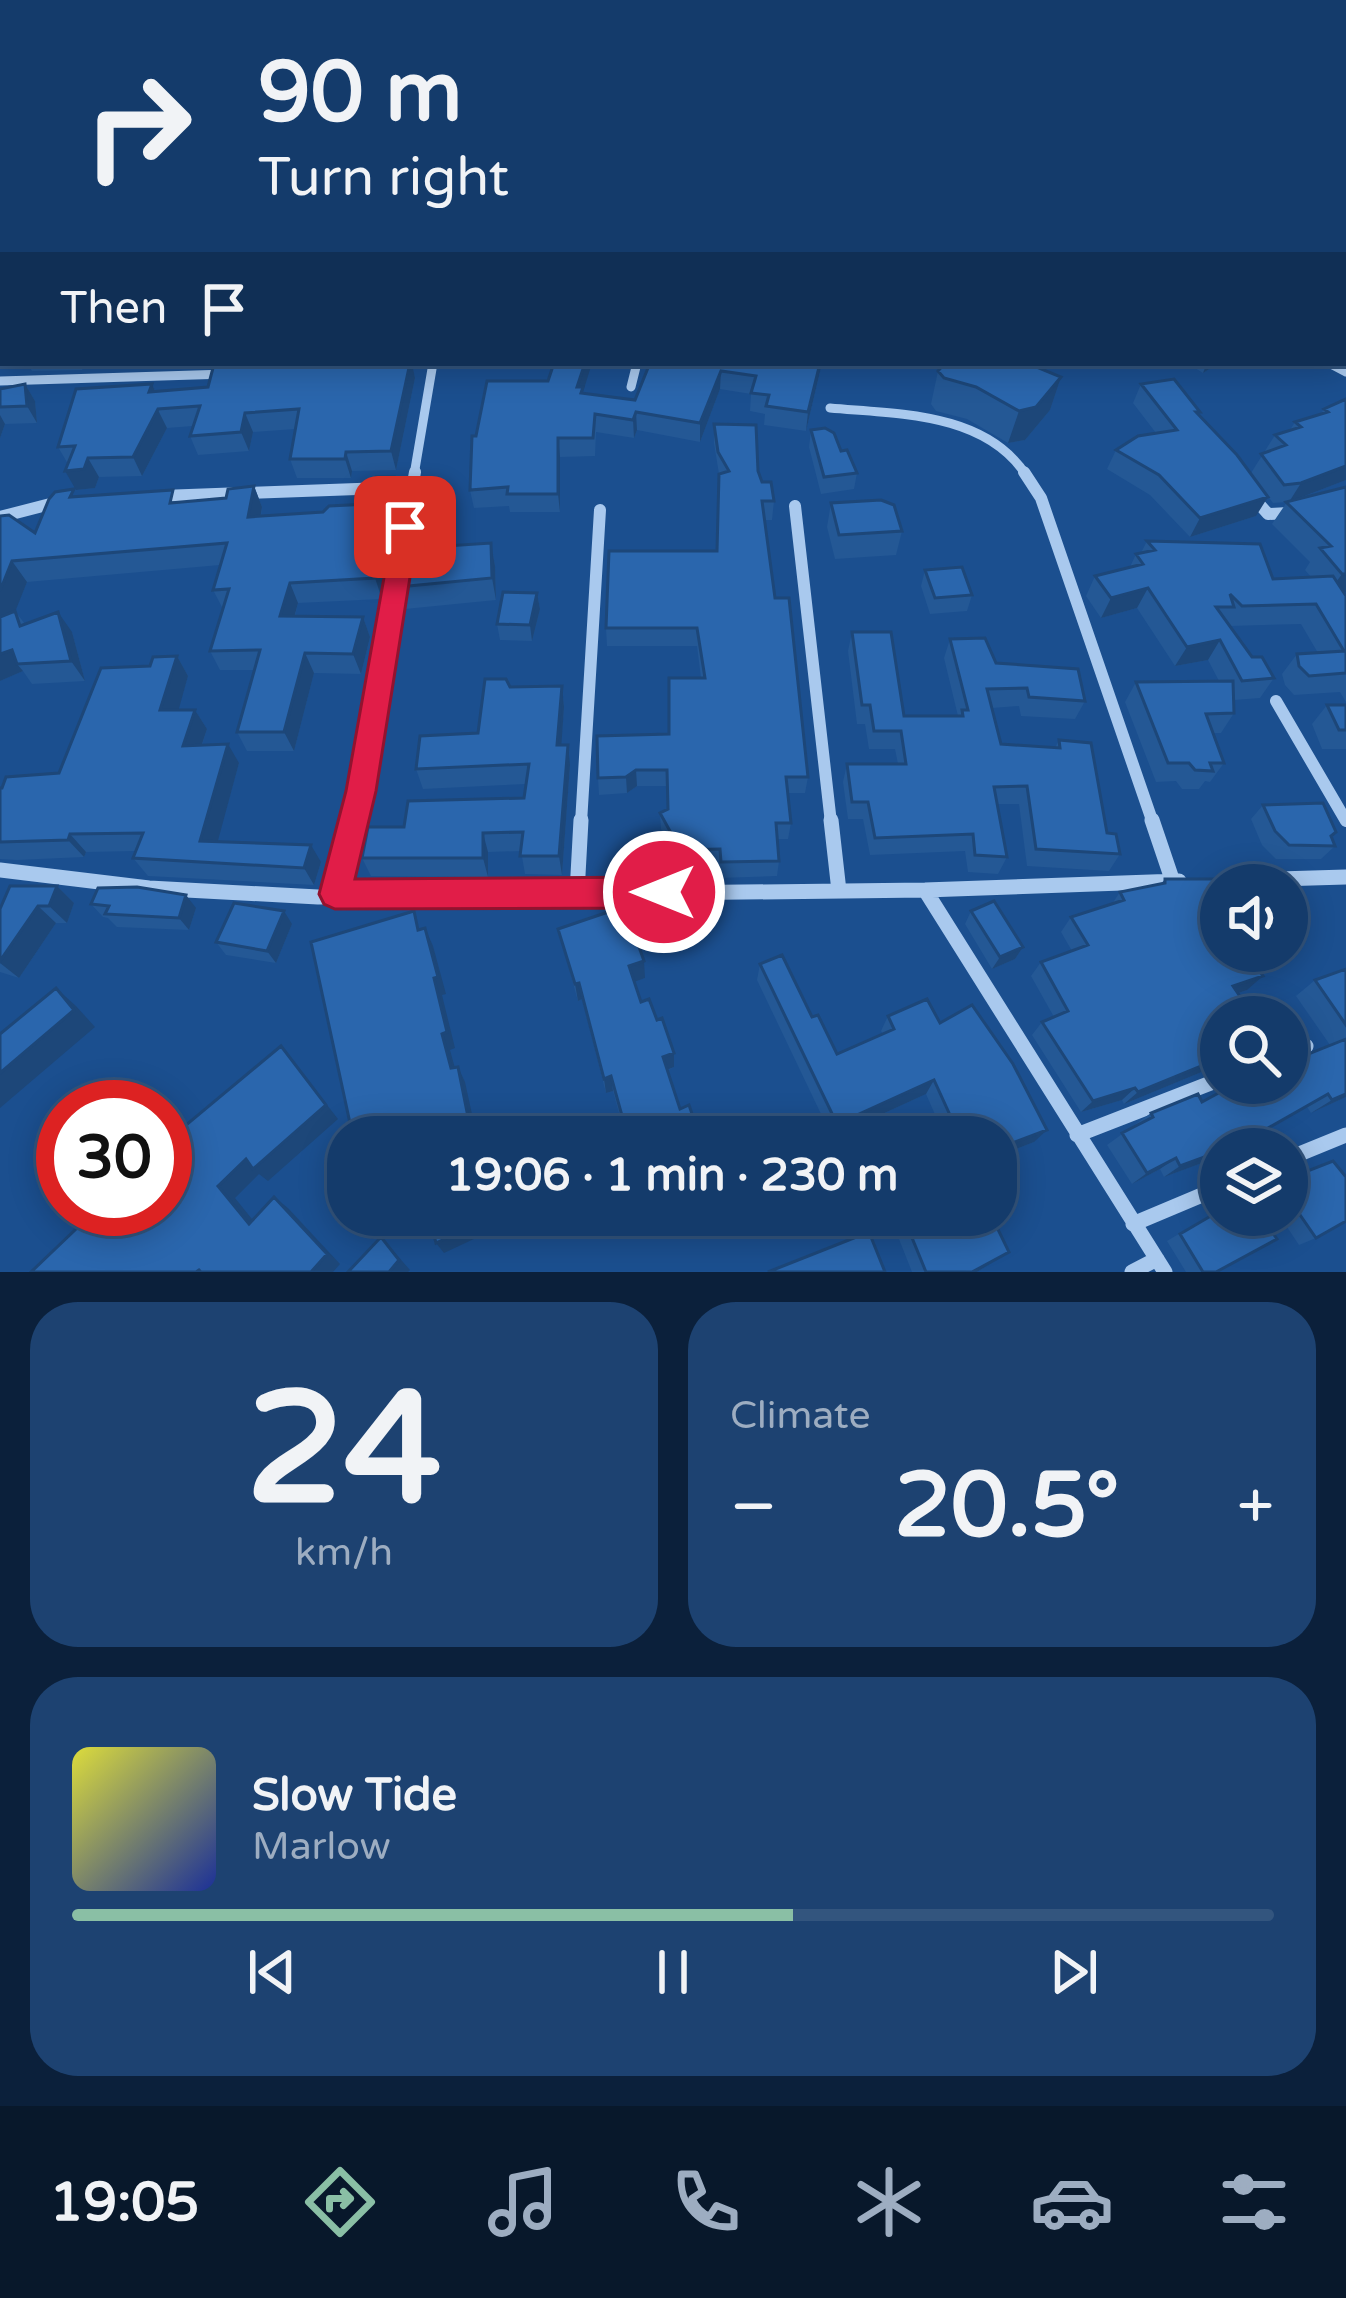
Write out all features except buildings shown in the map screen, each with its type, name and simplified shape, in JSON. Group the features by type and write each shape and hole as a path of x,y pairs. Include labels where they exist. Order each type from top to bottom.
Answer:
{"street":[{"path":"410,369 427,366"},
{"path":"335,894 361,791 433,366"},
{"path":"631,387 636,366"},
{"path":"0,381 250,374"},
{"path":"830,408 941,418 1019,460 1041,498 1173,882"},
{"path":"1241,479 1268,514 1310,505"},
{"path":"143,496 412,487"},
{"path":"0,517 68,501"},
{"path":"795,506 839,891"},
{"path":"577,893 600,510"},
{"path":"1276,701 1346,821"},
{"path":"0,871 30,870 149,888 335,894 925,890 1195,881"},
{"path":"1308,878 1346,877"},
{"path":"925,890 1161,1265 1132,1272"},
{"path":"1077,1135 1200,1086"},
{"path":"1308,1150 1346,1135"},
{"path":"1133,1224 1200,1196"}],"route":[{"path":"405,527 361,791 335,894 664,892"}]}
